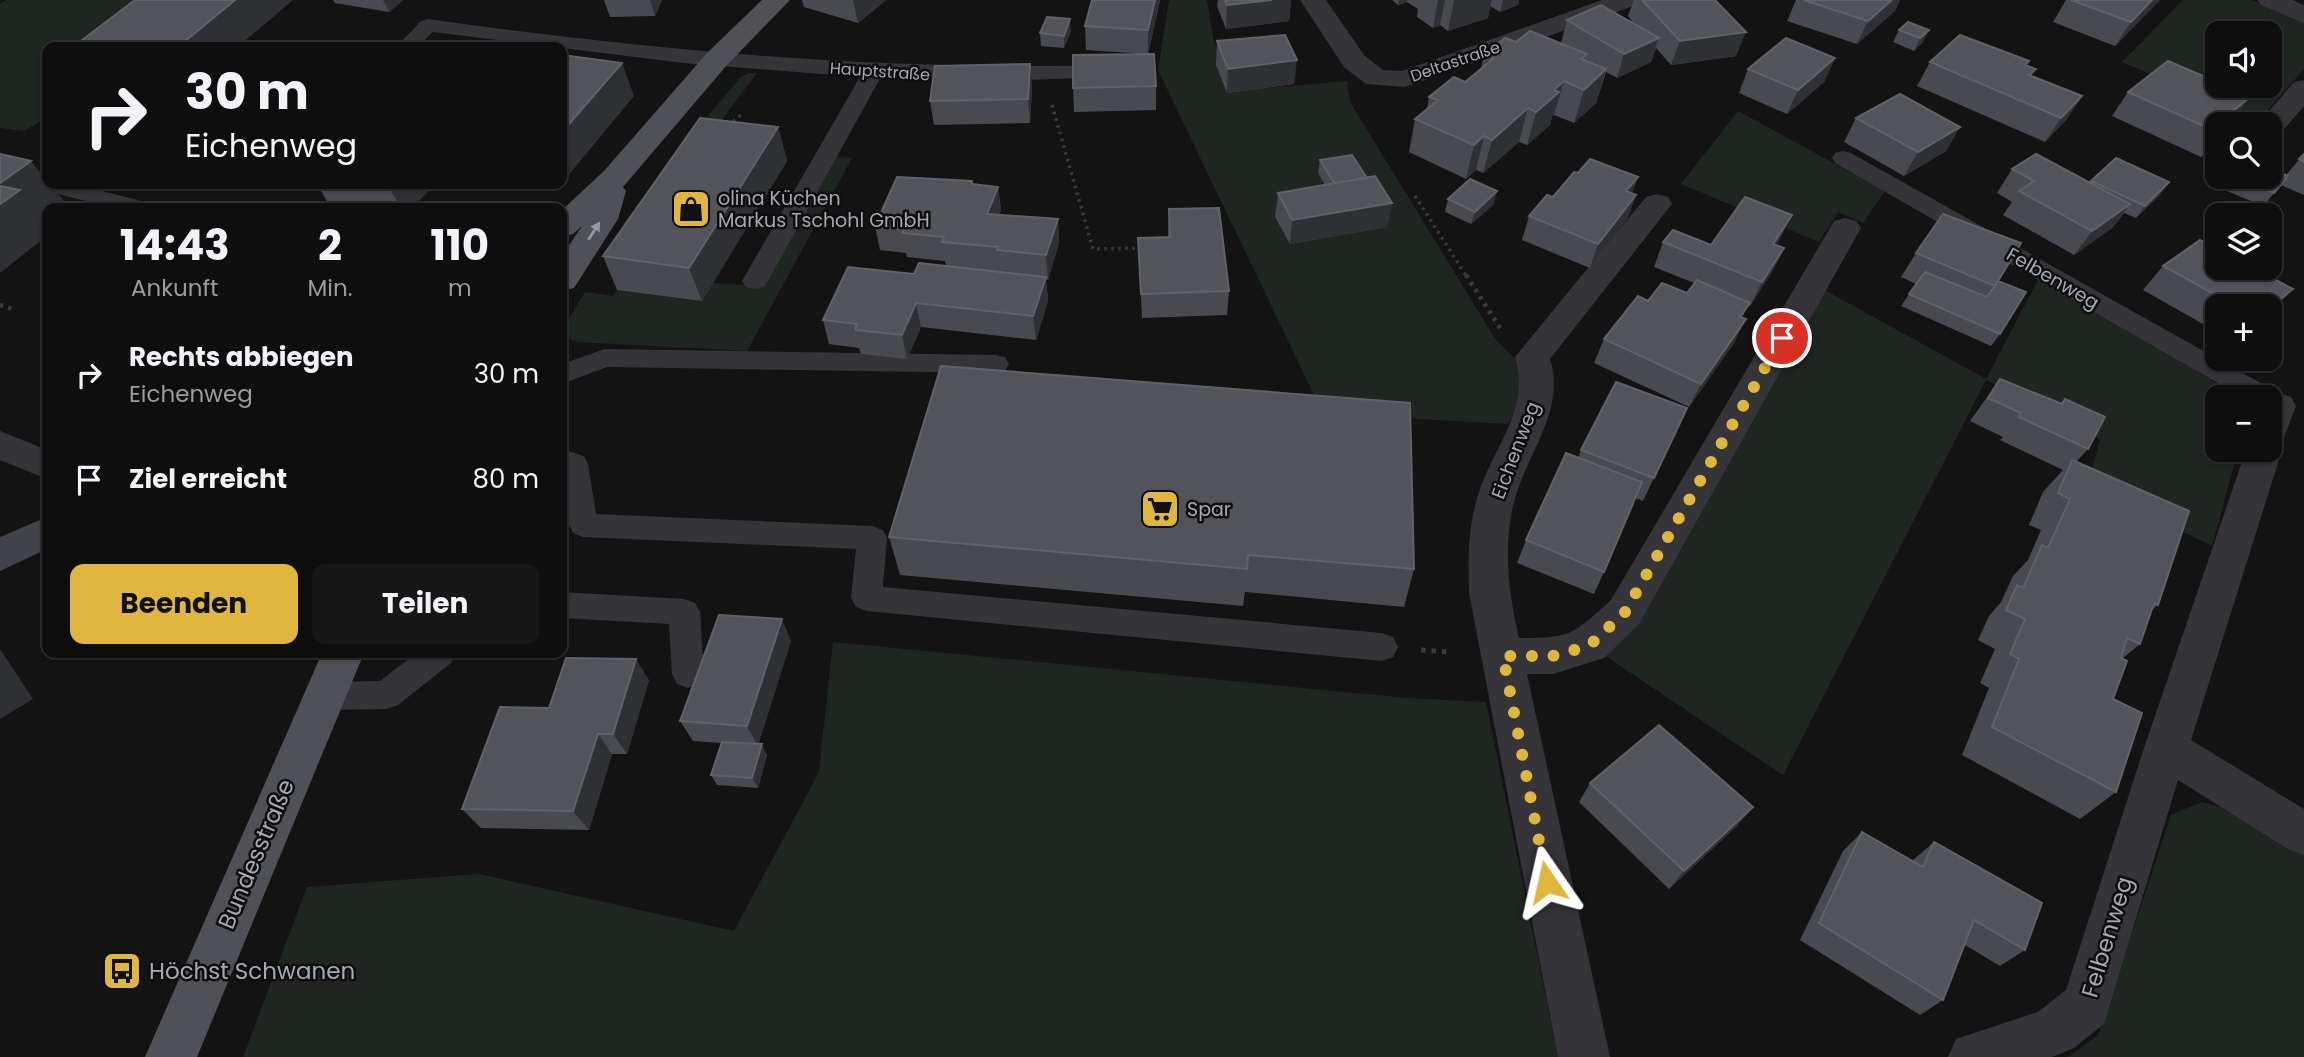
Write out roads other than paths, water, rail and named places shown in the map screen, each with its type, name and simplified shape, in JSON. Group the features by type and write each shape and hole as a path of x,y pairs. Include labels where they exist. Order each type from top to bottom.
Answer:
{"main road":[{"path":"567,222 615,178 717,59 777,0"},
{"path":"567,272 602,219 615,178"},
{"path":"0,555 42,534"},
{"name":"Bundesstraße","path":"171,1057 341,658"}],"street":[{"name":"Deltastraße","path":"1313,0 1353,61 1376,78 1405,79 1627,0"},
{"path":"2270,0 2304,15"},
{"path":"2282,114 2304,88"},
{"name":"Eichenweg","path":"1584,1057 1489,593 1487,535 1497,493 1518,440 1534,410 1538,380 1532,357 1556,331 1657,204"},
{"path":"1503,656 1553,656 1589,646 1625,612 1845,228"},
{"path":"0,445 42,463"},
{"name":"Felbenweg","path":"1974,1057 2018,1046 2056,1030 2086,1006 2166,748 2260,462"},
{"path":"2166,748 2304,834"}],"lane":[{"name":"Hauptstraße","path":"411,42 428,25 537,42"},
{"name":"Hauptstraße","path":"567,46 939,74 1043,74 1136,69"},
{"path":"755,281 874,70"},
{"name":"Felbenweg","path":"1843,158 2229,385"},
{"path":"0,172 42,183"},
{"path":"67,189 121,203"},
{"path":"567,372 605,358 996,364"},
{"path":"567,462 574,464 583,525 873,538 867,598 1382,648"},
{"path":"567,605 684,612 688,674"},
{"path":"324,696 386,695 434,658"}],"place":[{"name":"olina Küchen Markus Tschohl GmbH","path":"691,209"},
{"name":"Spar","path":"1160,509"},
{"name":"Höchst Schwanen","path":"122,971"}]}
